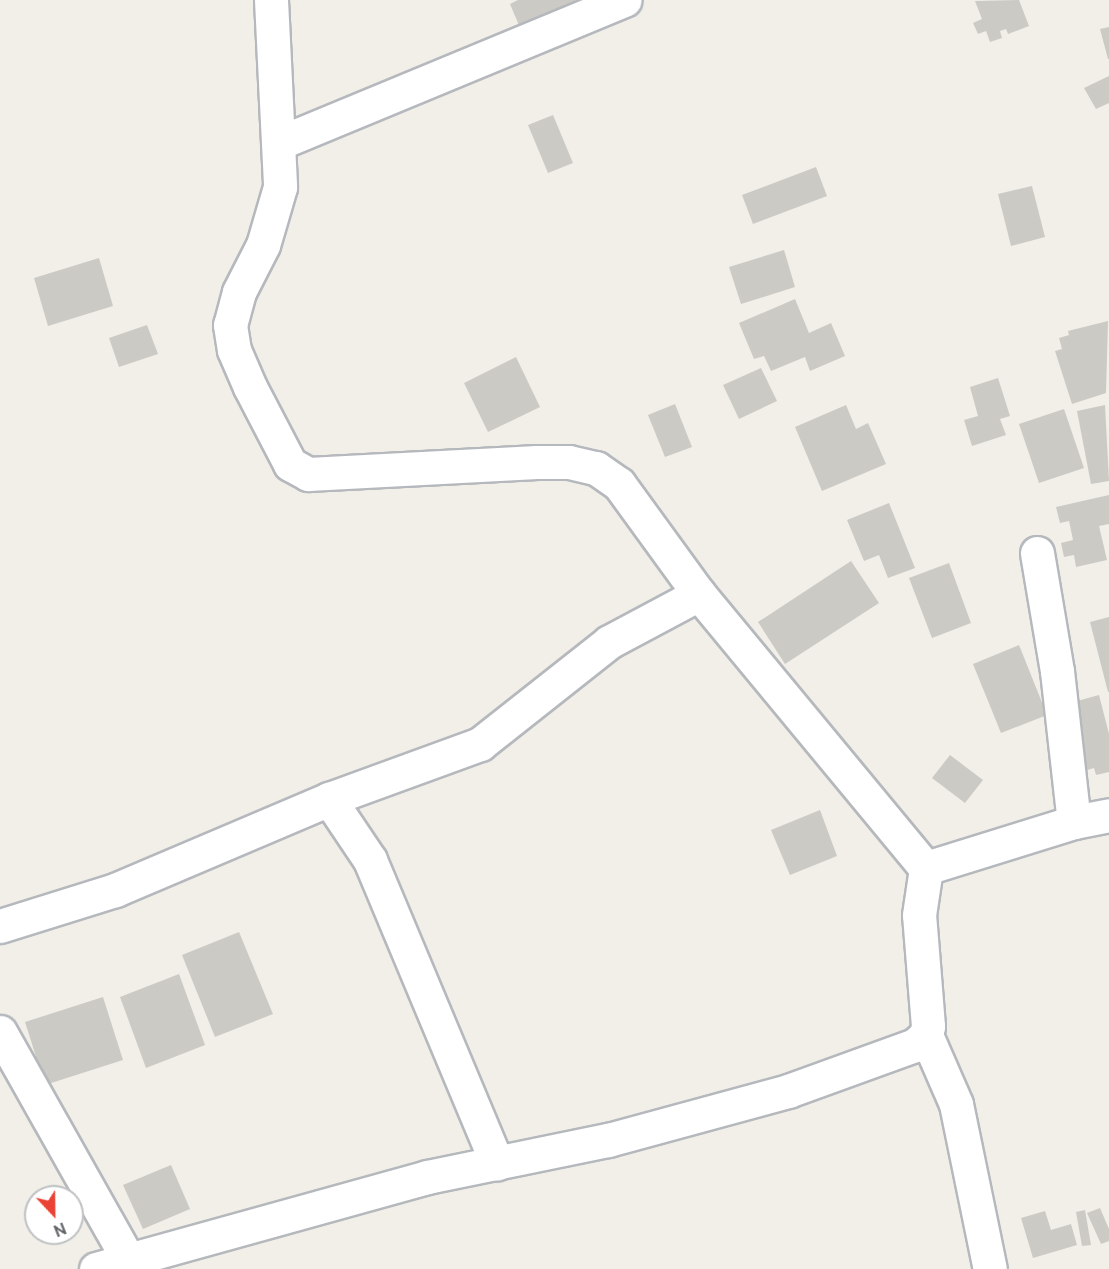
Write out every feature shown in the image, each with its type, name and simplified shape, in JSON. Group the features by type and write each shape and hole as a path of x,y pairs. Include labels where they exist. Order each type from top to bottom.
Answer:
{"street":[{"path":"271,0 280,187 263,245 239,292 230,325 234,350 250,387 290,464 308,474 548,462 596,468 619,484 699,594 926,868 919,915 926,1035 956,1104 990,1269"},
{"path":"279,143 625,0"},
{"path":"1037,553 1057,671 1074,822"},
{"path":"0,926 115,890 329,799 480,744 609,642 699,594"},
{"path":"329,799 370,860 497,1163"},
{"path":"926,868 1074,822 1109,815"},
{"path":"0,1032 128,1259"},
{"path":"96,1269 427,1177 608,1140 788,1091 915,1045 926,1035"}],"building":[{"path":"518,0 575,0 577,4 521,30 510,4"},
{"path":"1019,0 1029,26 1008,34 1006,29 1000,31 1002,38 990,42 986,31 978,34 973,23 982,19 975,1"},
{"path":"1109,27 1109,59 1108,59 1100,29"},
{"path":"1109,76 1109,103 1096,109 1084,88"},
{"path":"553,115 573,163 548,173 528,125"},
{"path":"816,167 827,196 753,224 742,195"},
{"path":"1032,186 1045,237 1011,246 998,194"},
{"path":"784,250 795,287 741,304 729,267"},
{"path":"99,258 113,306 48,326 34,278"},
{"path":"795,299 809,333 831,323 845,356 810,371 805,357 771,371 764,356 754,359 739,323"},
{"path":"1108,321 1106,393 1072,404 1055,351 1062,349 1059,338 1069,335 1068,331"},
{"path":"147,325 158,354 119,367 109,338"},
{"path":"516,357 540,407 488,432 464,383"},
{"path":"761,368 777,401 739,419 723,385"},
{"path":"998,378 1010,416 1000,419 1006,435 972,446 964,420 978,416 970,387"},
{"path":"675,404 692,447 665,457 648,415"},
{"path":"846,405 856,429 868,423 886,464 822,491 795,427"},
{"path":"1105,405 1109,481 1091,484 1077,411"},
{"path":"1064,409 1084,468 1039,483 1019,424"},
{"path":"1109,495 1109,524 1099,526 1107,560 1076,567 1074,555 1064,557 1061,543 1073,540 1069,521 1060,523 1056,507"},
{"path":"889,503 915,568 888,578 879,555 864,561 847,520"},
{"path":"851,561 879,603 785,664 758,622"},
{"path":"949,563 971,623 932,638 909,578"},
{"path":"1109,617 1109,692 1108,692 1090,622"},
{"path":"1019,645 1047,715 1001,733 973,664"},
{"path":"1099,695 1109,734 1109,772 1096,775 1094,768 1084,771 1066,704"},
{"path":"950,755 983,780 965,803 932,778"},
{"path":"820,810 837,856 790,875 771,830"},
{"path":"239,932 273,1014 215,1037 182,955"},
{"path":"179,974 205,1045 146,1068 120,997"},
{"path":"103,997 123,1060 45,1085 25,1022"},
{"path":"171,1165 190,1209 143,1229 123,1185"},
{"path":"1100,1208 1109,1229 1109,1241 1101,1244 1087,1213"},
{"path":"1085,1210 1091,1245 1082,1246 1076,1212"},
{"path":"1045,1211 1051,1230 1071,1224 1077,1245 1033,1258 1021,1218"}]}
